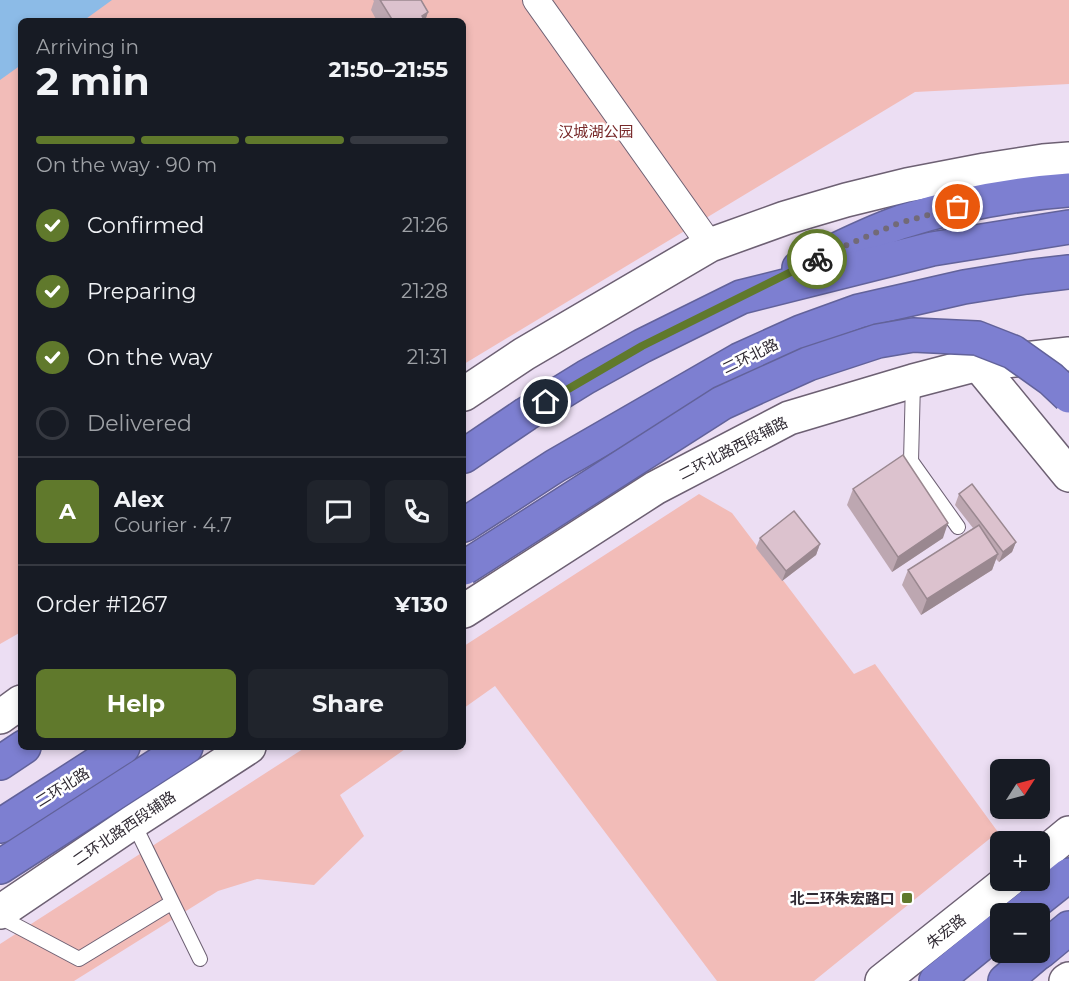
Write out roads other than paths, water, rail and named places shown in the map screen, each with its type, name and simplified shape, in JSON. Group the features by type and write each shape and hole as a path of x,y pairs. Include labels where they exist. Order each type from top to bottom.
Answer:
{"highway":[{"path":"466,455 526,414 642,346 849,244 899,223 996,198 1069,190"},
{"path":"741,297 932,249 1069,227"},
{"name":"二环北路","path":"466,524 555,466 739,360 801,332 860,311 964,287 1069,272"},
{"path":"466,567 722,403 808,364 878,341 913,335 977,338 1013,352 1052,379 1069,396"},
{"path":"0,763 20,750"},
{"name":"二环北路","path":"0,826 118,750"},
{"path":"0,867 181,750"},
{"path":"1034,903 1069,875"},
{"path":"1050,943 1069,928"},
{"path":"936,981 990,937"},
{"path":"1005,981 1026,963"}],"main road":[{"path":"466,393 524,354 710,245 785,218 907,185 985,170 1069,159"},
{"name":"二环北路西段辅路","path":"466,609 655,488 789,418 978,364 1069,354"},
{"path":"978,364 1069,475"},
{"path":"0,717 18,704"},
{"name":"二环北路西段辅路","path":"0,912 244,750"},
{"path":"1050,849 1069,833"},
{"name":"朱宏路","path":"882,981 995,891"}],"street":[{"path":"536,0 710,245"}],"lane":[{"path":"913,381 911,461 958,527"},
{"path":"133,822 200,959"},
{"path":"0,917 79,958 171,903"}],"water":[{"path":"0,0 112,0 87,18 18,18 18,67 0,80"}],"place":[{"name":"北二环朱宏路口","path":"907,898"}],"park label":[{"name":"汉城湖公园","path":"596,131"}]}
